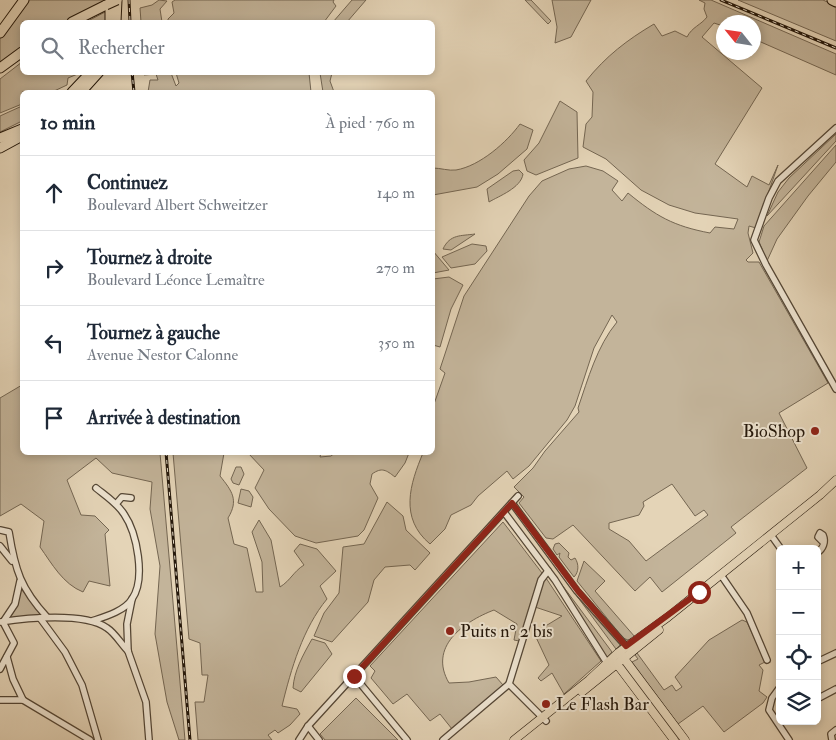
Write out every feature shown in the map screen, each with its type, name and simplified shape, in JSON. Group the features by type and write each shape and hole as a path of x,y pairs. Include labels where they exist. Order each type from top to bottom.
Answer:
{"highway":[{"path":"0,33 24,0"},
{"path":"76,20 117,0 116,20"},
{"path":"832,0 836,2"},
{"path":"108,3 110,20"},
{"path":"0,68 20,53"},
{"path":"74,90 88,75"},
{"path":"83,90 96,75"},
{"path":"0,138 20,129"},
{"path":"0,148 20,137"}],"main road":[{"path":"623,653 722,577 820,496 836,480"},
{"path":"772,536 836,487"},
{"path":"514,740 586,688 652,629 722,577"},
{"path":"623,653 686,740"},
{"path":"522,740 589,680 612,663"},
{"path":"612,663 674,740"}],"street":[{"path":"836,128 778,181 768,198 754,240 756,248 836,389"},
{"path":"96,488 116,504 130,523 136,538 139,573 127,624 128,651 146,702 149,740"},
{"path":"299,740 308,726 518,496"},
{"path":"116,504 122,497 131,498"},
{"path":"512,503 623,653"},
{"path":"504,512 612,663"},
{"path":"0,530 9,532 14,563 20,581 32,600 47,617"},
{"path":"772,536 778,545"},
{"path":"821,550 824,542"},
{"path":"0,546 14,563"},
{"path":"443,740 509,684 541,580 548,571"},
{"path":"722,577 747,613 767,660"},
{"path":"1,622 15,604 20,581"},
{"path":"92,621 113,613 132,600"},
{"path":"1,622 47,617 92,621 107,628 128,651"},
{"path":"40,618 65,652 82,685 98,740"},
{"path":"0,669 14,643 1,622"},
{"path":"821,660 836,652"},
{"path":"7,657 13,679 23,700"},
{"path":"354,676 407,740"},
{"path":"509,684 544,719"},
{"path":"821,697 836,689"},
{"path":"776,694 769,707 771,715 776,722"},
{"path":"0,700 23,700 90,740"},
{"path":"778,725 789,740"},
{"path":"308,726 319,740"},
{"path":"832,740 832,733 836,730"}],"shaded area":[{"path":"27,0 106,1 69,20 20,20 20,49 0,64 0,38"},
{"path":"159,0 167,1 160,9 162,20 141,20 140,8 152,5"},
{"path":"175,0 334,0 333,2 336,6 326,20 168,20 174,13 172,2"},
{"path":"352,0 366,0 349,20 335,20"},
{"path":"525,0 531,0 551,21 548,24"},
{"path":"552,0 591,0 571,37 555,43 557,27"},
{"path":"699,0 711,0 746,15 716,15 716,24 714,23 702,37 716,49 716,60 729,60 762,88 715,164 747,187 752,176 769,185 778,165 756,228 749,226 748,233 753,253 746,260 748,262 759,262 828,383 779,413 807,468 731,527 736,533 662,592 650,577 635,591 573,525 553,539 546,538 519,503 524,497 514,487 533,468 545,451 579,412 578,408 594,363 604,341 617,322 612,315 594,348 575,406 567,420 529,466 513,479 507,471 478,496 471,505 451,515 445,529 430,544 420,534 414,523 410,500 414,477 422,455 435,455 435,401 445,373 440,369 464,296 529,196 542,181 569,169 586,166 603,171 618,181 612,190 622,201 628,193 656,214 697,230 710,233 715,227 734,229 738,219 695,213 669,205 641,190 606,159 583,147 586,124 592,117 593,92 586,81 601,64 617,49 654,24 662,36 675,31 687,37 707,17 704,9 705,3","holes":["672,484 695,516 704,510 708,515 646,561 629,541 609,529 609,523 639,515 644,506 643,502"]},
{"path":"738,0 823,0 836,6 836,41"},
{"path":"107,11 105,20 90,20"},
{"path":"761,22 836,54 836,75 761,42"},
{"path":"20,64 20,75 75,75 68,78 67,85 56,90 20,90 20,105 0,113 0,79"},
{"path":"156,75 172,75 176,86 179,83 177,75 309,75 311,90 148,90 150,80 158,80"},
{"path":"320,75 332,75 330,81 333,90 323,90"},
{"path":"560,101 577,112 578,158 536,175 527,171 524,160 539,143"},
{"path":"20,107 20,122 0,132 0,116"},
{"path":"520,124 533,130 527,149 498,174 477,187 435,195 435,168 456,170 465,168 492,152"},
{"path":"836,134 836,141 767,216 778,192 789,178"},
{"path":"836,145 836,162 808,196 777,239 767,261 759,242 764,226"},
{"path":"519,170 523,174 518,183 509,191 489,202 487,189 513,171"},
{"path":"475,234 451,250 443,249 453,238"},
{"path":"472,244 486,246 487,251 475,264 451,268 442,257"},
{"path":"435,253 449,270 435,273"},
{"path":"449,277 463,285 451,309 440,347 435,346 435,279"},
{"path":"20,386 20,455 160,455 185,740 179,740 167,702 155,634 160,566 150,509 152,482 112,473 96,458 67,480 81,515 95,516 109,530 105,534 110,586 89,581 83,592 58,573 40,547 44,521 21,504 0,516 0,398"},
{"path":"173,455 224,455 220,476 233,496 233,506 228,518 234,544 247,548 256,592 263,592 262,562 252,532 259,520 271,540 280,587 304,565 294,551 300,544 317,549 336,571 320,586 327,599 311,623 289,678 282,706 297,709 300,714 290,725 278,733 275,730 268,735 272,740 198,740 195,702 204,702 208,675 202,675 200,643 189,639"},
{"path":"250,455 408,455 395,477 384,470 372,474 370,484 378,498 364,530 358,536 316,543 295,536 269,509 255,488 264,470"},
{"path":"236,467 241,467 244,474 239,485 233,483 231,479"},
{"path":"241,489 249,491 253,497 251,507 238,503"},
{"path":"387,502 403,516 406,530 430,553 415,570 410,565 385,567 374,580 368,602 332,642 314,636 324,613 339,593 343,547 364,544"},
{"path":"503,522 542,573 519,641 514,640 517,624 494,610 471,621 452,638 446,647 443,658 444,670 449,683 469,682 496,677 503,685 452,729 440,714 430,721 407,694 393,704 371,678 375,671 370,666"},
{"path":"559,543 569,553 568,557 571,560 575,558 576,560 578,570 574,577 559,557 560,553 557,555 553,549 555,544"},
{"path":"544,548 621,644 616,649 543,550"},
{"path":"584,561 605,581 595,591 635,637 628,640 623,638 577,581"},
{"path":"548,566 612,652 606,658 547,568"},
{"path":"546,578 601,661 564,694 552,673 541,681 538,678 549,665 534,633 562,616 535,607 542,580"},
{"path":"21,589 41,612 39,615 10,618 17,606"},
{"path":"742,620 747,622 765,662 759,665 763,670 759,691 767,697 763,703 724,732 703,706 678,724 632,662 638,659 635,655 637,653 664,690 672,685 676,691 682,687 675,677 709,640"},
{"path":"312,639 325,643 332,654 301,692 293,688 295,675 299,663"},
{"path":"356,698 398,740 325,740 320,734"}],"railway":[{"path":"129,0 130,20"},
{"path":"721,0 836,48"},
{"path":"132,75 134,90"},
{"path":"166,455 190,740"}],"place":[{"name":"BioShop","path":"815,431"},
{"name":"Puits n° 2 bis","path":"450,631"},
{"name":"Le Flash Bar","path":"546,704"}],"route":[{"path":"354,676 512,503 578,591 626,646 652,629 699,592"}]}
